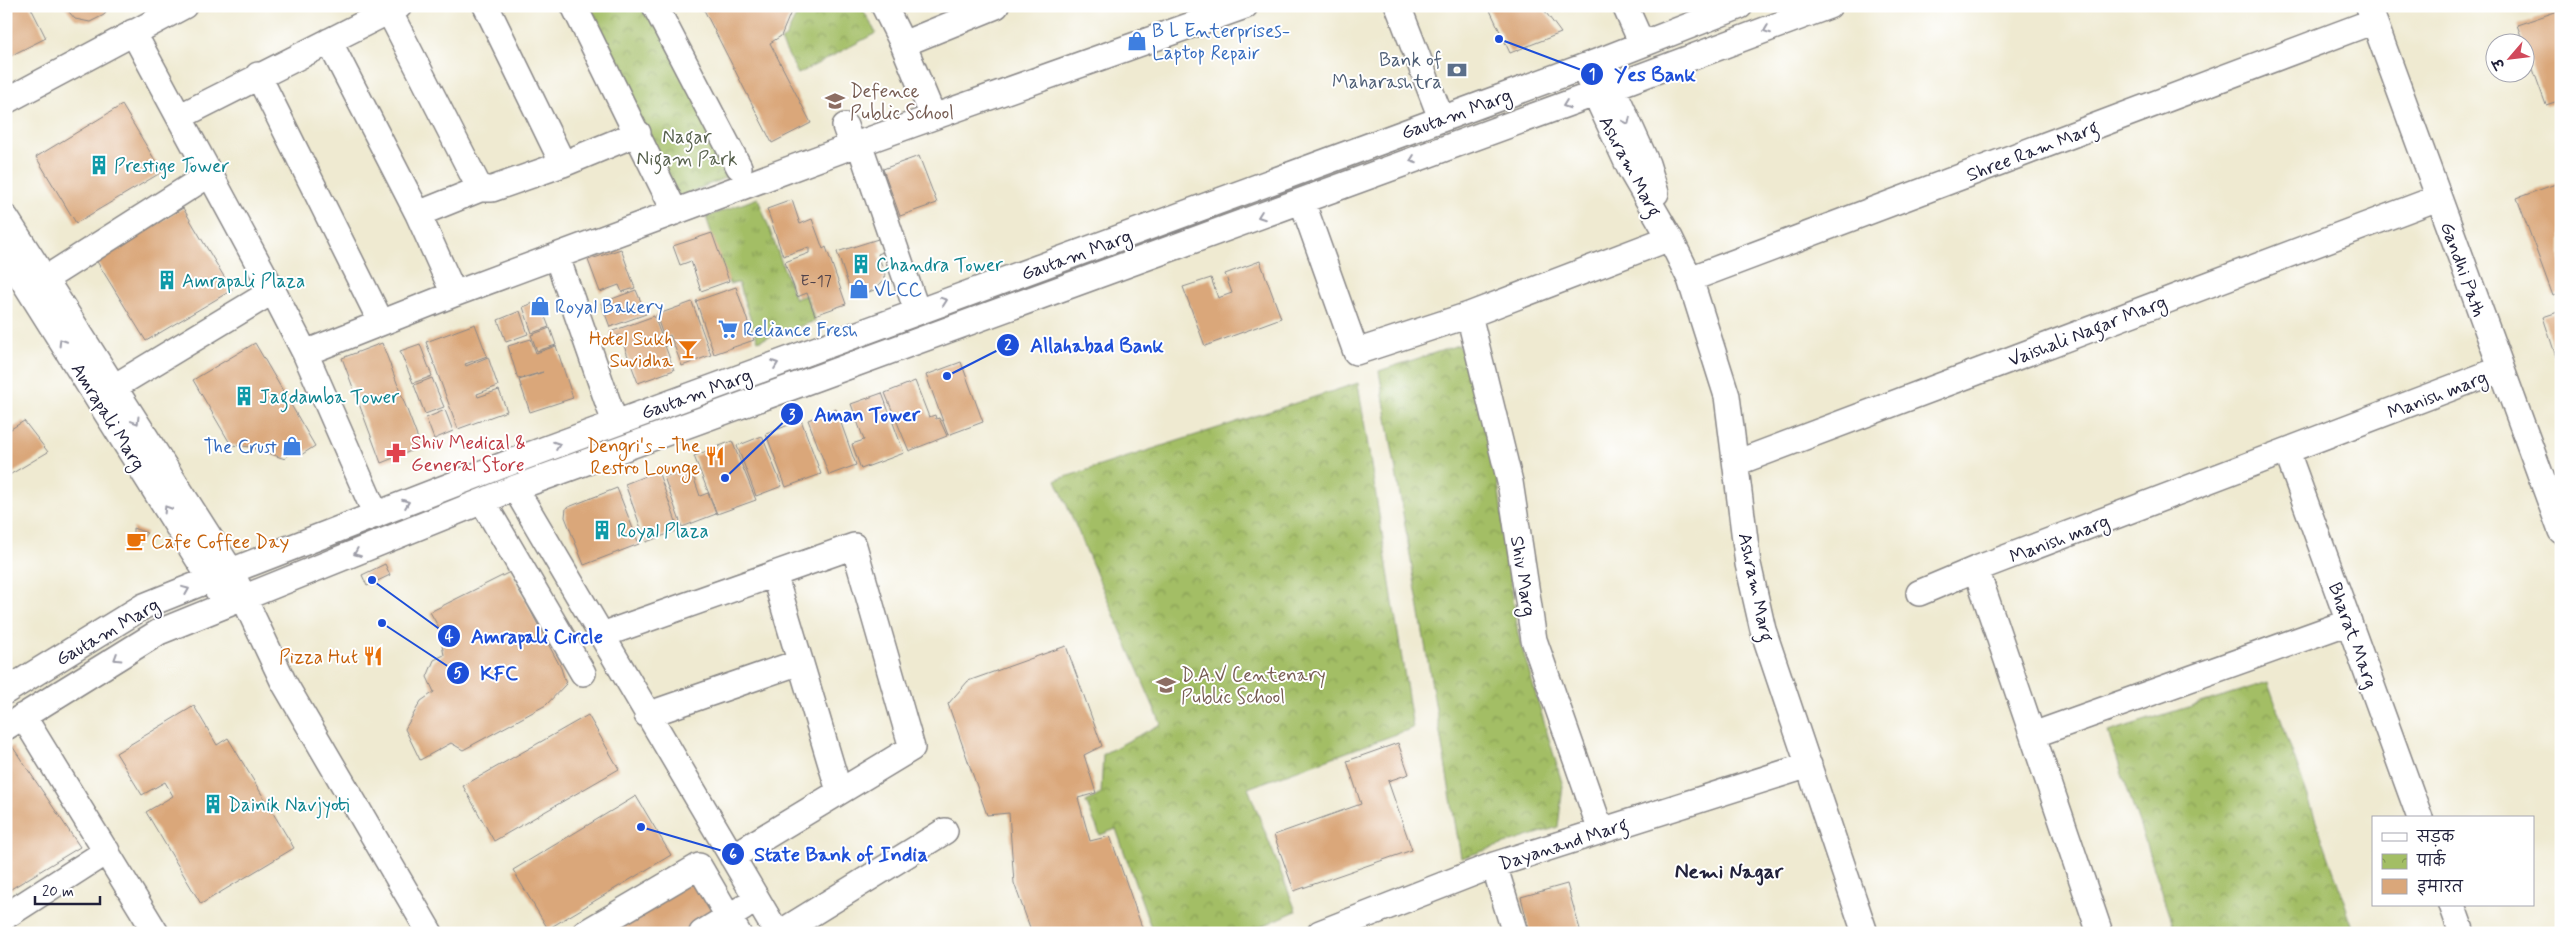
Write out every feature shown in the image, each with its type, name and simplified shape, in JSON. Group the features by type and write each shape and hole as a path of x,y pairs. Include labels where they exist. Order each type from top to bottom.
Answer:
{"street":[{"path":"6,101 184,6"},
{"path":"486,6 563,164"},
{"path":"574,6 638,133 675,212"},
{"path":"655,6 739,167"},
{"path":"884,6 903,44 933,116"},
{"path":"1398,6 1440,118"},
{"path":"1625,6 1642,44"},
{"name":"Gautam Marg","path":"6,691 144,606 616,423 1593,63 1740,6"},
{"name":"Gautam Marg","path":"15,722 159,632 515,488 1603,91 1829,6"},
{"path":"305,354 381,322 675,212 852,138 933,116 1238,7"},
{"path":"903,44 983,8"},
{"path":"179,117 258,75 394,9 480,189"},
{"name":"Gandhi Path","path":"2372,14 2561,531"},
{"name":"Shree Ram Marg","path":"1690,279 2372,14"},
{"path":"133,32 274,291 305,354 376,515"},
{"path":"329,41 418,214 454,294"},
{"name":"Ashram Marg","path":"1593,63 1603,91 1647,164 1670,238 1690,279 1727,396 1748,564 1763,630 1865,933"},
{"path":"258,75 381,322"},
{"path":"418,214 480,189 492,189 563,164 638,133"},
{"path":"852,138 917,311"},
{"path":"45,279 210,174"},
{"name":"Vaishali Nagar Marg","path":"1736,463 2438,198"},
{"path":"1302,201 1356,352 1469,315 1670,238"},
{"name":"Amrapali Marg","path":"6,218 159,460 221,576"},
{"name":"Amrapali Marg","path":"6,253 221,576"},
{"path":"556,257 616,423"},
{"path":"114,387 274,291"},
{"name":"Shiv Marg","path":"1469,315 1510,482 1534,640 1601,831"},
{"name":"Manish marg","path":"1919,593 1976,569 2501,370"},
{"name":"Bharat Marg","path":"2287,452 2419,816"},
{"path":"515,488 647,715 778,933 945,831"},
{"path":"484,502 583,674"},
{"path":"602,635 854,546 912,748 732,857"},
{"path":"1976,569 2100,933"},
{"path":"774,574 839,791"},
{"path":"221,576 430,933"},
{"path":"2033,735 2348,622"},
{"path":"647,715 800,662"},
{"path":"15,722 107,851 156,933"},
{"name":"Dayanand Marg","path":"1320,933 1494,865 1809,765"},
{"path":"6,916 107,851"},
{"path":"1494,865 1515,933"},
{"path":"585,933 699,866 733,925"},
{"path":"702,933 733,925 758,900"},
{"path":"2452,906 2462,933"}],"green space":[{"name":"Nagar Nigam Park","path":"582,6 647,6 734,174 679,197"},
{"path":"809,6 861,6 876,33 798,74 781,41 785,38 798,12"},
{"path":"758,198 795,299 806,295 815,321 758,341 738,283 729,284 706,217"},
{"path":"1459,345 1493,446 1518,634 1563,786 1558,827 1461,858 1379,371"},
{"path":"1358,383 1413,728 1248,788 1296,911 1247,933 1153,933 1116,829 1100,835 1086,802 1101,794 1103,754 1161,724 1056,480"},
{"path":"2268,682 2355,933 2176,933 2108,732"}],"building":[{"path":"6,6 30,6 46,38 6,58"},
{"path":"64,6 109,6 104,15 90,22 75,19"},
{"path":"702,6 789,6 791,12 781,36 770,43 811,123 772,143"},
{"path":"1488,6 1541,6 1561,33 1510,53"},
{"path":"2561,10 2561,100 2546,105 2534,72 2534,32 2520,32 2517,25"},
{"name":"Prestige Tower","path":"122,105 162,172 76,223 36,157"},
{"path":"919,156 937,203 900,216 883,169"},
{"path":"2561,182 2561,293 2553,296 2517,198"},
{"path":"792,200 800,224 812,219 823,249 826,247 846,304 815,315 807,293 797,297 785,262 809,253 809,247 783,256 767,209"},
{"name":"Amrapali Plaza","path":"183,208 232,290 146,341 96,260"},
{"path":"712,233 729,281 701,291 691,261 680,265 673,246"},
{"name":"Chandra Tower","path":"878,239 883,252 878,254 885,275 882,282 874,290 853,298 837,252"},
{"path":"621,249 635,288 622,292 619,285 600,292 588,260"},
{"path":"1260,261 1281,318 1205,346 1183,287 1211,278 1218,298 1232,293 1225,274"},
{"path":"736,287 754,340 714,354 696,301"},
{"path":"636,290 646,314 610,327 601,303"},
{"path":"539,301 549,327 532,333 523,307"},
{"path":"692,302 711,355 682,366 670,335 664,338 656,315"},
{"path":"520,311 528,334 506,342 498,320"},
{"path":"2561,311 2561,369 2560,369 2543,317"},
{"path":"654,316 674,370 638,383 620,335 612,338 610,332"},
{"path":"475,324 487,356 465,364 466,366 488,357 498,386 477,394 478,397 499,390 507,411 458,429 426,342"},
{"path":"550,328 556,345 537,351 531,335"},
{"path":"531,339 536,353 556,346 573,398 530,412 519,380 543,372 518,379 508,346"},
{"name":"Jagdamba Tower","path":"255,343 315,446 301,455 294,448 285,459 251,447 231,445 193,380"},
{"path":"382,343 421,447 381,463 342,358"},
{"path":"420,344 432,376 413,383 400,351"},
{"path":"961,362 983,422 948,435 926,375"},
{"path":"432,378 444,407 425,414 414,385"},
{"path":"915,381 929,417 935,415 936,419 939,418 947,436 909,451 885,393"},
{"path":"882,393 904,453 861,469 852,444 864,440 851,404"},
{"path":"836,409 856,465 829,475 808,420"},
{"path":"445,410 453,431 434,439 426,418"},
{"path":"801,420 821,474 786,487 766,434"},
{"path":"24,421 48,452 6,477 6,432"},
{"path":"762,436 782,486 756,496 737,446"},
{"path":"732,441 756,500 717,514 694,456"},
{"path":"690,467 700,496 708,493 716,514 682,527 664,477"},
{"path":"658,471 679,530 646,542 625,484"},
{"name":"Royal Plaza","path":"617,488 639,544 584,565 565,517 566,508"},
{"name":"Cafe Coffee Day","path":"133,528 147,533 133,549"},
{"path":"385,564 390,575 367,586 362,575"},
{"path":"510,572 561,668 566,684 546,705 463,750 451,743 420,760 405,729 421,701 434,692 427,677 434,660 444,655 438,626 430,612"},
{"path":"1066,646 1102,746 1084,755 1096,793 1078,798 1090,841 1110,836 1144,933 1032,933 1014,883 1009,813 987,815 948,704 968,681"},
{"name":"Dainik Navjyoti","path":"194,706 217,745 228,738 294,848 201,904 146,812 173,796 165,782 142,795 116,753"},
{"path":"588,715 619,769 494,841 463,786"},
{"path":"1398,743 1409,774 1388,781 1412,850 1294,891 1274,835 1361,804 1347,761"},
{"path":"12,746 80,847 6,892 6,750"},
{"path":"636,796 671,855 548,929 513,870"},
{"path":"695,875 717,913 684,933 599,933"},
{"path":"1567,884 1581,933 1530,933 1521,897"}],"place":[{"name":"Yes Bank","path":"1499,39"},
{"name":"B L Enterprises- Laptop Repair","path":"1137,41"},
{"name":"Bank of Maharashtra","path":"1457,70"},
{"name":"Defence Public School","path":"835,101"},
{"name":"Prestige Tower","path":"99,165"},
{"name":"Chandra Tower","path":"861,264"},
{"name":"Amrapali Plaza","path":"167,280"},
{"name":"VLCC","path":"859,289"},
{"name":"Royal Bakery","path":"540,306"},
{"name":"Reliance Fresh","path":"728,329"},
{"name":"Hotel Sukh Suvidha","path":"688,349"},
{"name":"Allahabad Bank","path":"947,376"},
{"name":"Jagdamba Tower","path":"244,396"},
{"name":"The Crust","path":"292,446"},
{"name":"Shiv Medical & General Store","path":"396,453"},
{"name":"Dengri's - The Restro Lounge","path":"715,456"},
{"name":"Aman Tower","path":"725,478"},
{"name":"Royal Plaza","path":"602,530"},
{"name":"Cafe Coffee Day","path":"136,541"},
{"name":"Amrapali Circle","path":"372,580"},
{"name":"KFC","path":"382,623"},
{"name":"Pizza Hut","path":"373,656"},
{"name":"D.A.V Centenary Public School","path":"1166,685"},
{"name":"Dainik Navjyoti","path":"213,804"},
{"name":"State Bank of India","path":"641,827"}],"district":[{"name":"Nemi Nagar","path":"1729,871"}]}
